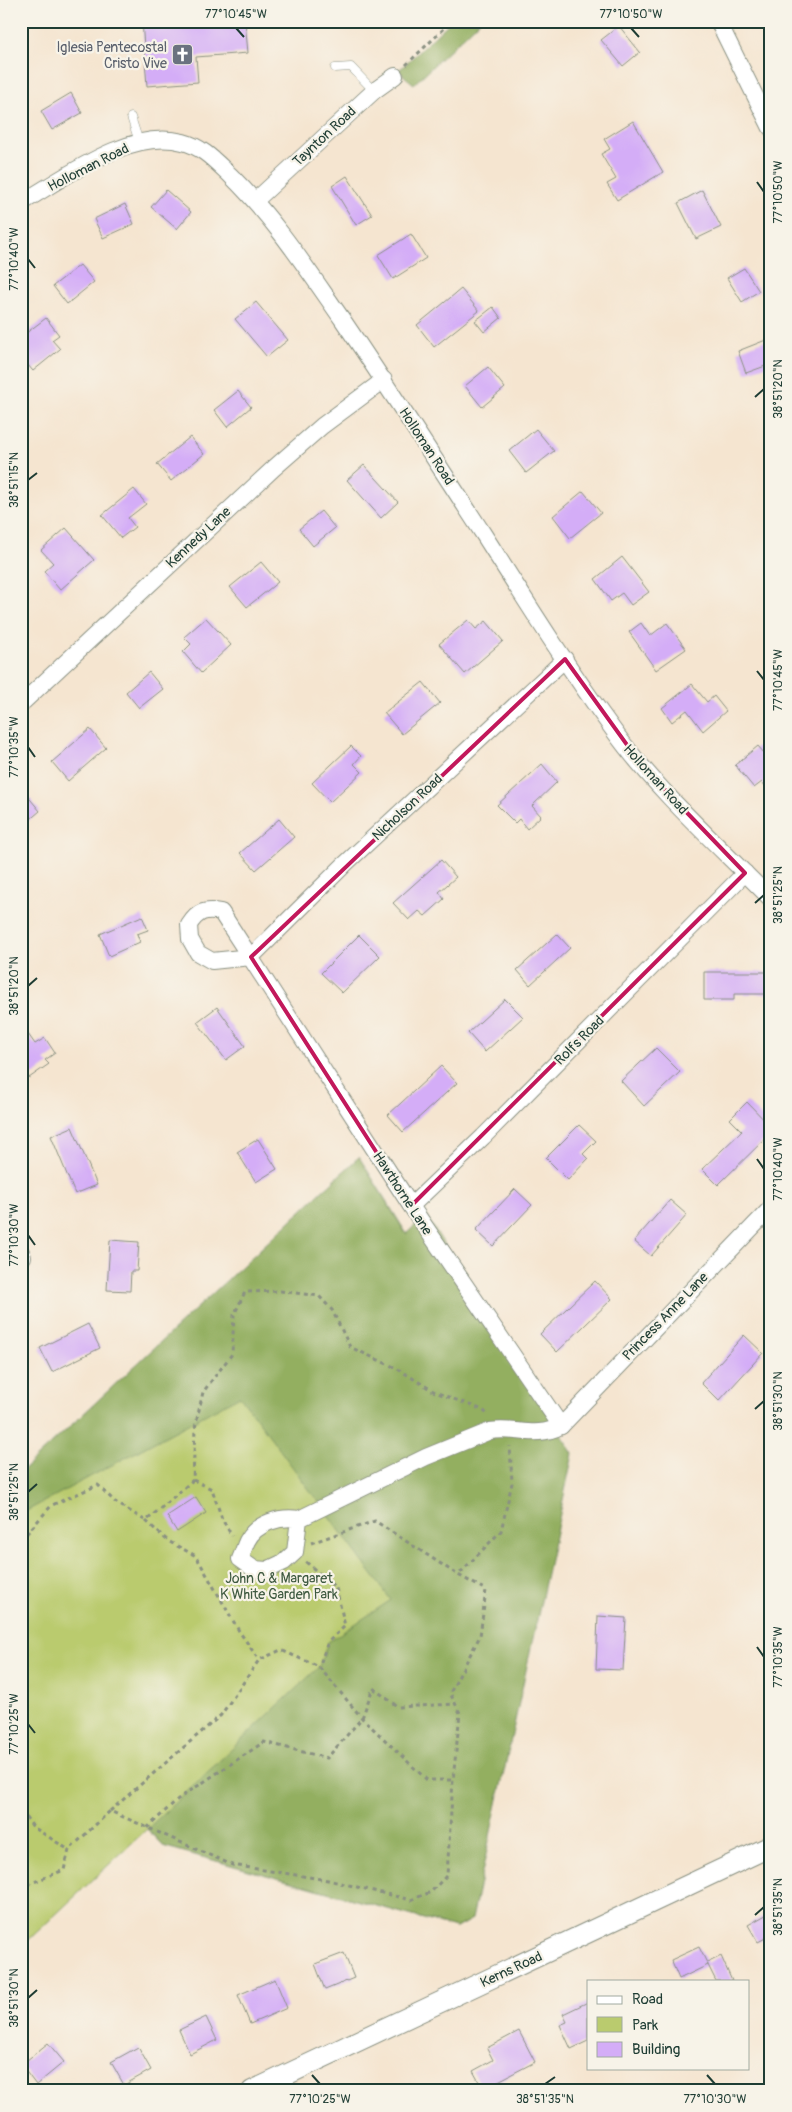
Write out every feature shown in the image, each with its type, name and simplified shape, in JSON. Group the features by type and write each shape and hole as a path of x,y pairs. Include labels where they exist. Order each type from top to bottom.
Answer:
{"street":[{"path":"718,21 771,128"},
{"name":"Taynton Road","path":"256,200 374,91 395,76"},
{"name":"Holloman Road","path":"21,203 108,154 139,142 165,139 196,147 208,154 256,200 303,262 384,380 615,733 644,767 771,899"},
{"name":"Kennedy Lane","path":"21,704 274,468 322,426 384,380"},
{"name":"Nicholson Road","path":"251,957 344,865 565,659"},
{"name":"Rolfs Road","path":"411,1206 483,1137 745,873"},
{"name":"Hawthorne Lane","path":"251,957 411,1206 561,1426"},
{"name":"Princess Anne Lane","path":"561,1426 771,1208"},
{"path":"298,1519 294,1552 284,1562 267,1570 254,1570 240,1559 248,1539 264,1524 280,1519 298,1519 426,1457 490,1431 500,1430 533,1434 548,1432 561,1426"},
{"name":"Kerns Road","path":"252,2091 771,1846"}],"lane":[{"path":"335,68 351,67 374,91"},
{"path":"130,117 139,142"}],"path":[{"path":"395,76 452,21"},
{"path":"146,1521 193,1480 195,1428 203,1392 232,1354 234,1314 245,1292 281,1291 319,1296 332,1310 350,1346 396,1368 435,1392 483,1410 510,1441 512,1483 501,1531 458,1575"},
{"path":"193,1480 212,1489 222,1519 244,1552"},
{"path":"21,1540 52,1505 98,1485 115,1502 146,1521 168,1542 196,1556 239,1631 259,1660"},
{"path":"110,1811 232,1865 328,1880 411,1900 431,1892 447,1875 453,1780 460,1713 450,1693 480,1636 486,1590 458,1575 375,1521 304,1544 294,1552 336,1588 345,1626 328,1642 319,1667"},
{"path":"21,1889 24,1886 64,1870 70,1850 110,1811 222,1715 259,1660 280,1650 319,1667 362,1718 427,1780 453,1780"},
{"path":"147,1829 178,1799 264,1742 327,1758 362,1718 373,1688 398,1707 456,1704"},
{"path":"21,1810 33,1827 70,1850"}],"highlighted area":[{"path":"565,659 643,767 745,873 411,1206 251,957"}],"green space":[{"path":"451,21 480,21 414,84 398,71"},
{"name":"John C & Margaret K White Garden Park","path":"359,1157 407,1234 472,1919 456,1928 163,1846 147,1829 21,1947 21,1473"},
{"name":"John C & Margaret K White Garden Park","path":"359,1157 406,1234 426,1215 573,1454 472,1919 456,1928 163,1846 147,1829 319,1667 328,1642 391,1600 240,1396 21,1514 21,1472"}],"building":[{"name":"Iglesia Pentecostal Cristo Vive","path":"142,21 182,21 182,24 245,21 248,53 196,57 198,82 147,86"},
{"path":"619,26 640,52 623,66 601,40"},
{"path":"71,93 82,113 52,130 41,111"},
{"path":"633,121 663,172 617,200 607,184 616,179 601,154 610,149 604,139"},
{"path":"347,176 372,215 356,225 332,186"},
{"path":"166,190 191,212 177,229 151,207"},
{"path":"702,190 721,227 696,239 678,203"},
{"path":"125,204 134,224 103,238 94,219"},
{"path":"411,234 426,258 393,279 378,255"},
{"path":"80,265 94,282 67,304 53,286"},
{"path":"744,268 759,291 742,302 727,278"},
{"path":"461,289 479,311 434,347 417,325"},
{"path":"256,302 288,340 267,357 235,319"},
{"path":"493,307 501,318 484,332 475,321"},
{"path":"46,318 59,335 52,340 60,349 33,371 21,357 21,337"},
{"path":"771,338 771,364 746,373 738,351"},
{"path":"488,367 505,388 482,407 465,386"},
{"path":"238,391 251,407 227,427 214,410"},
{"path":"536,429 554,451 526,473 509,451"},
{"path":"190,437 204,454 171,481 157,464"},
{"path":"364,465 398,502 381,518 347,480"},
{"path":"134,489 146,504 128,518 135,527 121,538 102,515"},
{"path":"583,491 601,513 570,538 553,516"},
{"path":"321,511 335,528 313,546 299,529"},
{"path":"66,528 94,560 60,590 44,571 53,563 41,550"},
{"path":"622,557 649,592 631,605 622,593 611,601 595,579"},
{"path":"261,562 278,582 247,607 230,587"},
{"path":"206,618 231,645 201,673 183,652 191,644 184,637"},
{"path":"468,620 476,629 486,621 503,641 465,674 439,644"},
{"path":"641,623 650,636 667,623 686,649 656,670 629,632"},
{"path":"149,672 163,689 139,708 126,692"},
{"path":"423,682 440,703 402,734 384,713"},
{"path":"692,684 707,702 714,696 726,711 703,731 687,710 672,722 662,708"},
{"path":"90,729 106,748 68,781 52,762"},
{"path":"351,746 361,756 354,764 362,772 330,802 312,783"},
{"path":"758,746 771,761 771,793 762,782 754,788 735,765"},
{"path":"542,764 557,782 532,806 541,816 527,829 519,819 515,823 497,805"},
{"path":"21,788 40,811 21,827"},
{"path":"279,819 294,837 256,870 240,853"},
{"path":"441,860 456,877 439,892 444,899 425,916 419,911 409,920 393,903"},
{"path":"142,916 148,930 137,934 140,942 109,956 100,934"},
{"path":"557,934 570,948 530,985 517,970"},
{"path":"359,935 380,956 342,993 321,973"},
{"path":"704,972 767,972 767,994 734,994 734,1000 704,1000"},
{"path":"505,999 523,1017 485,1052 468,1033"},
{"path":"217,1007 245,1046 226,1060 197,1022"},
{"path":"21,1024 35,1044 45,1038 55,1053 45,1060 49,1064 29,1078 21,1066"},
{"path":"656,1048 680,1072 644,1106 621,1081"},
{"path":"441,1066 457,1083 403,1132 388,1115"},
{"path":"747,1102 771,1127 771,1133 718,1185 702,1169 742,1131 730,1119"},
{"path":"579,1125 596,1141 583,1154 588,1159 568,1180 546,1158"},
{"path":"72,1127 97,1185 75,1194 51,1136"},
{"path":"258,1139 277,1169 256,1182 237,1152"},
{"path":"515,1189 532,1205 493,1246 476,1230"},
{"path":"670,1200 687,1215 651,1256 634,1241"},
{"path":"110,1240 139,1242 137,1271 131,1271 130,1291 107,1290"},
{"path":"595,1281 612,1299 557,1352 540,1334"},
{"path":"88,1324 100,1348 52,1372 40,1348"},
{"path":"744,1335 763,1353 719,1401 701,1383"},
{"path":"196,1497 206,1513 177,1532 167,1516"},
{"path":"598,1616 626,1618 623,1670 596,1669"},
{"path":"771,1912 771,1935 758,1942 748,1925"},
{"path":"699,1947 708,1965 679,1979 671,1960"},
{"path":"344,1953 354,1978 325,1990 315,1964"},
{"path":"721,1956 732,1980 716,1980 707,1963"},
{"path":"275,1979 287,2008 250,2024 238,1995"},
{"path":"587,2002 587,2041 571,2049 560,2025 567,2022 563,2014"},
{"path":"206,2017 217,2040 190,2054 179,2030"},
{"path":"519,2031 535,2062 483,2089 473,2071 493,2060 487,2048"},
{"path":"48,2043 64,2062 36,2085 21,2065"},
{"path":"138,2047 151,2070 124,2085 111,2062"}],"place":[{"name":"Iglesia Pentecostal Cristo Vive","path":"183,55"}]}
